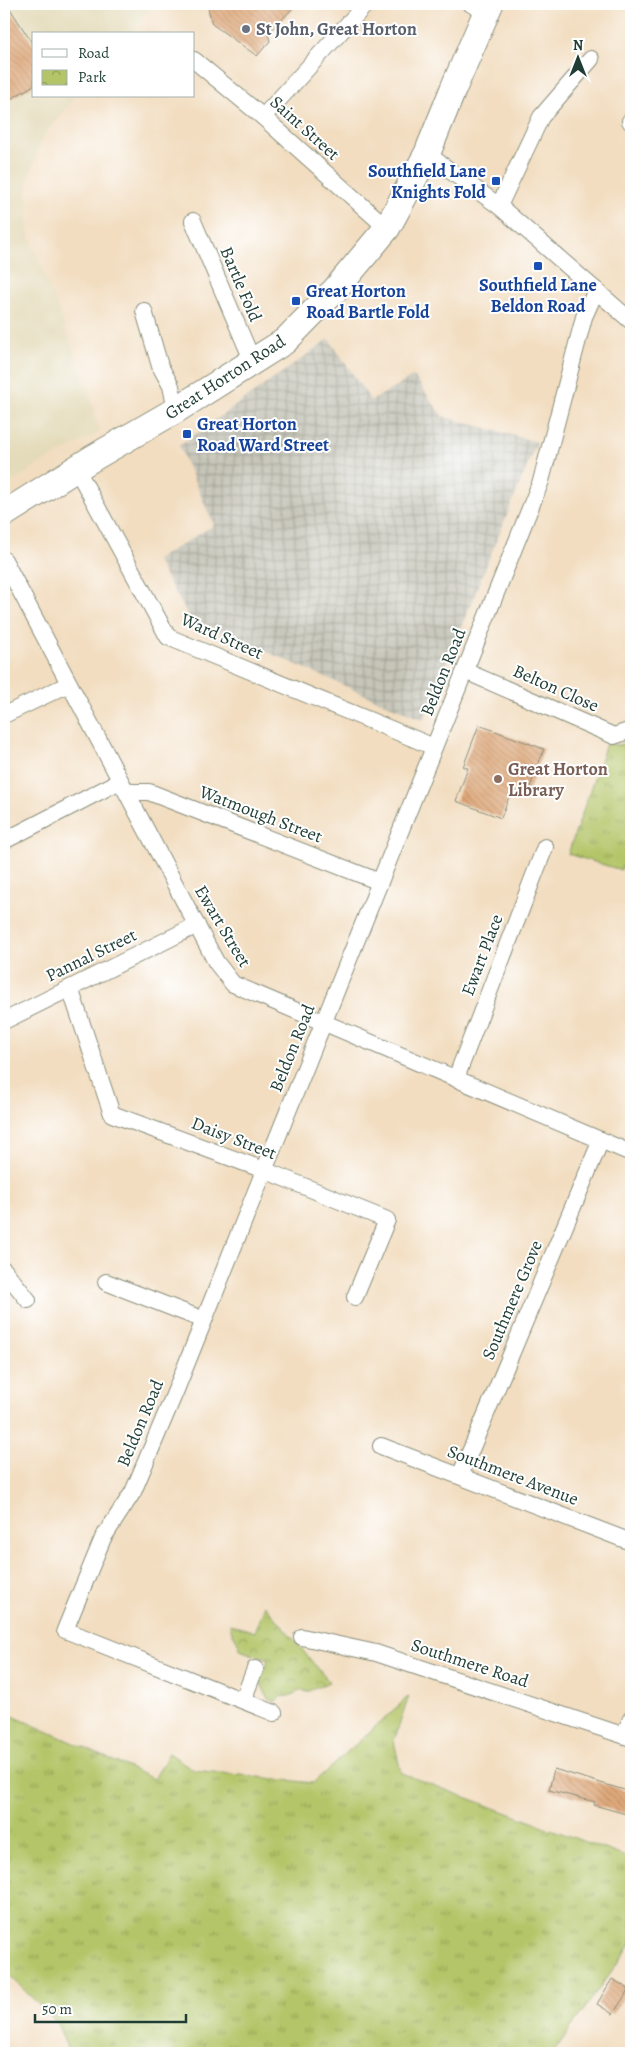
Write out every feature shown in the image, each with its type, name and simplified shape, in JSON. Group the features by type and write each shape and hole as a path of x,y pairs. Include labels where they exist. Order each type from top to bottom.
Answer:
{"main road":[{"name":"Great Horton Road","path":"4,514 76,468 176,410 285,341 336,289 387,228 427,154 483,7"}],"street":[{"path":"263,117 366,4"},
{"path":"499,206 541,117 591,59"},
{"name":"Saint Street","path":"195,61 263,117 387,228"},
{"path":"427,154 499,206 631,322"},
{"name":"Bartle Fold","path":"193,221 253,362"},
{"name":"Beldon Road","path":"274,1713 65,1630 103,1538 133,1492 541,481 584,317 596,290"},
{"path":"144,311 160,366 170,386 176,410"},
{"name":"Ward Street","path":"76,468 168,637 434,748"},
{"name":"Ewart Street","path":"4,560 216,962 233,984 324,1021 631,1153"},
{"name":"Belton Close","path":"465,670 614,736 631,730"},
{"path":"4,715 69,684"},
{"path":"4,841 124,787"},
{"name":"Watmough Street","path":"124,787 149,792 380,882"},
{"name":"Ewart Place","path":"456,1078 545,847"},
{"name":"Pannal Street","path":"4,1021 197,925"},
{"name":"Daisy Street","path":"70,988 112,1114 264,1170 387,1220 355,1297"},
{"name":"Southmere Grove","path":"460,1476 601,1140"},
{"path":"4,1270 28,1300"},
{"path":"106,1282 204,1320"},
{"name":"Southmere Avenue","path":"381,1446 631,1542"},
{"name":"Southmere Road","path":"302,1637 376,1654 627,1737 631,1719"},
{"path":"243,1700 255,1669"}],"shaded area":[{"path":"4,4 155,4 132,32 32,32 32,98 75,98 44,135 27,182 28,230 89,392 100,432 34,467 4,488"},
{"path":"329,339 371,401 414,376 442,416 537,442 423,720 190,618 156,560 214,525 179,446"}],"green space":[{"path":"631,743 631,849 621,870 568,854 606,744"},
{"path":"265,1605 329,1682 307,1692 302,1690 289,1696 280,1697 275,1702 268,1699 260,1681 268,1660 240,1650 231,1631 230,1624 255,1632"},
{"path":"409,1696 394,1741 401,1773 631,1859 631,1944 553,2053 69,2053 57,2023 4,1970 4,1712 154,1779 169,1753 194,1770 313,1783"}],"building":[{"path":"4,4 7,4 32,43 32,86 4,103"},
{"name":"St John, Great Horton","path":"207,4 297,4 268,34 270,41 257,56 212,24"},
{"name":"Great Horton Library","path":"479,725 544,749 527,795 512,789 501,818 456,801 468,768 463,767"},
{"path":"554,1769 631,1792 626,1814 594,1805 595,1802 549,1790"},
{"path":"612,1979 629,1989 613,2014 597,2004"}],"place":[{"name":"St John, Great Horton","path":"246,29"},
{"name":"Southfield Lane Knights Fold","path":"496,181"},
{"name":"Southfield Lane Beldon Road","path":"538,266"},
{"name":"Great Horton Road Bartle Fold","path":"296,301"},
{"name":"Great Horton Road Ward Street","path":"187,434"},
{"name":"Great Horton Library","path":"498,779"}]}
